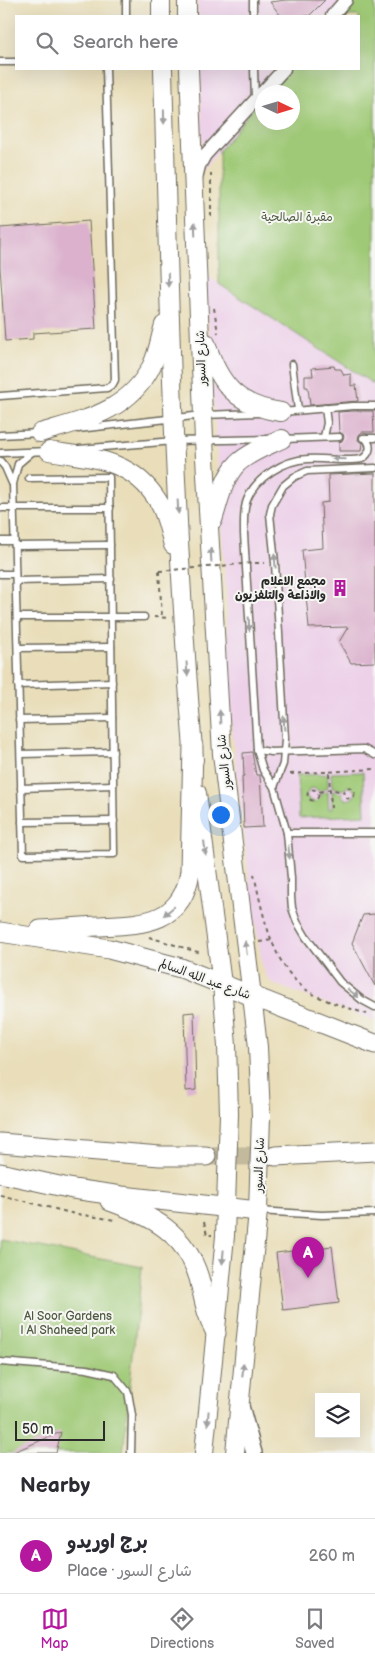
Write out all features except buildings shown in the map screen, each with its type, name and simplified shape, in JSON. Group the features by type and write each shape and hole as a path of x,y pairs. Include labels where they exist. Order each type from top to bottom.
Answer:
{"main road":[{"path":"161,0 161,15"},
{"path":"187,0 187,15"},
{"path":"163,70 172,419 181,576 193,746 222,984 227,1046 226,1208 204,1453"},
{"name":"شارع السور","path":"189,70 204,440 222,754 258,1047 261,1116 258,1211 235,1453"},
{"path":"40,433 99,414 128,398 138,387 152,365 169,307"},
{"path":"199,320 212,360 226,385 235,395 250,404 267,410 289,411"},
{"path":"210,533 226,480 238,463 254,452 282,439"},
{"path":"40,452 104,460 119,465 145,484 159,502 168,526 181,576"},
{"path":"5,933 139,924 159,918 174,906 185,891 190,871 193,746"},
{"name":"شارع عبد الله السالم","path":"5,933 109,949 181,968 375,1044"},
{"path":"0,1143 160,1156 206,1156"},
{"path":"275,1156 375,1151"},
{"path":"0,1173 73,1189 258,1211"},
{"path":"73,1189 149,1217 175,1236 192,1260 199,1278 208,1318 216,1333"}],"street":[{"path":"333,15 346,0"},
{"path":"270,85 283,70"},
{"path":"194,185 199,166 205,155 255,101"},
{"path":"240,1400 254,1453"}],"lane":[{"path":"126,0 126,15"},
{"path":"253,0 253,15"},
{"path":"0,62 15,62"},
{"path":"0,396 102,388 111,386 115,380 106,70"},
{"path":"254,70 255,101"},
{"path":"289,411 292,364"},
{"path":"0,435 40,433 203,415 375,406"},
{"path":"324,438 327,423 325,408"},
{"path":"0,453 40,452 174,441 339,437"},
{"path":"375,438 363,438 370,445 370,449 362,459 306,459 289,462 274,470 262,479 253,489 247,500 244,534 257,750 263,770 274,787 287,833 292,908 297,922 306,937 340,982 362,1000 375,1007"},
{"path":"29,478 109,477 114,854 23,855 13,484 18,464 40,452"},
{"path":"0,461 13,484"},
{"path":"274,787 280,774 284,751 275,563 270,514 272,505 283,486 294,477 307,471 375,468"},
{"path":"0,508 110,508"},
{"path":"0,541 110,545"},
{"path":"0,574 16,577 111,579"},
{"path":"17,617 144,617"},
{"path":"18,648 111,647"},
{"path":"18,685 112,682"},
{"path":"19,720 112,718"},
{"path":"257,750 271,752 364,749 375,755"},
{"path":"20,754 113,752"},
{"path":"21,788 113,785"},
{"path":"22,822 114,821"},
{"path":"287,833 375,833"},
{"path":"258,1211 322,1215 375,1213"},
{"path":"0,1362 87,1369 114,1375 128,1392 132,1415 131,1453"}],"path":[{"path":"211,173 211,220"},
{"path":"214,301 218,337"},
{"path":"162,618 159,571 270,563"},
{"path":"222,565 222,574"},
{"path":"280,774 375,770"},
{"path":"329,772 331,808"},
{"path":"350,787 354,794 348,798 345,797 343,792 350,787"},
{"path":"314,789 318,793 318,798 315,800 308,797 311,790 314,789"},
{"path":"318,793 330,790 343,792"},
{"path":"254,874 272,940 288,972 304,988 314,994 375,1017"},
{"path":"143,935 201,953"},
{"path":"259,942 272,940"}],"shaded area":[{"path":"197,0 351,0 337,15 198,15"},
{"path":"200,70 287,70 273,85 255,85 255,105 203,171"},
{"path":"205,274 375,385 375,1021 273,984 266,976 262,964 251,896 231,721 226,592"}],"green space":[{"name":"مقبرة الصالحية","path":"351,0 375,0 375,385 219,284 219,151 255,106 255,130 300,130 300,85 273,85 287,70 360,70 360,15 337,15"},
{"path":"363,772 365,815 299,818 297,775 328,774 328,788 319,791 313,788 306,795 309,800 315,802 320,797 320,794 328,791 329,809 332,809 332,791 342,793 343,797 347,800 354,797 355,791 349,786 343,790 332,787 331,773"},
{"name":"Al Soor Gardens | Al Shaheed park","path":"0,1239 142,1267 123,1453 0,1453"}],"tunnel":[{"path":"206,1156 275,1156"}],"place":[{"name":"مجمع الاعلام والاذاعة والتلفزيون","path":"340,588"},
{"name":"برج اوريدو","path":"308,1278"}]}
